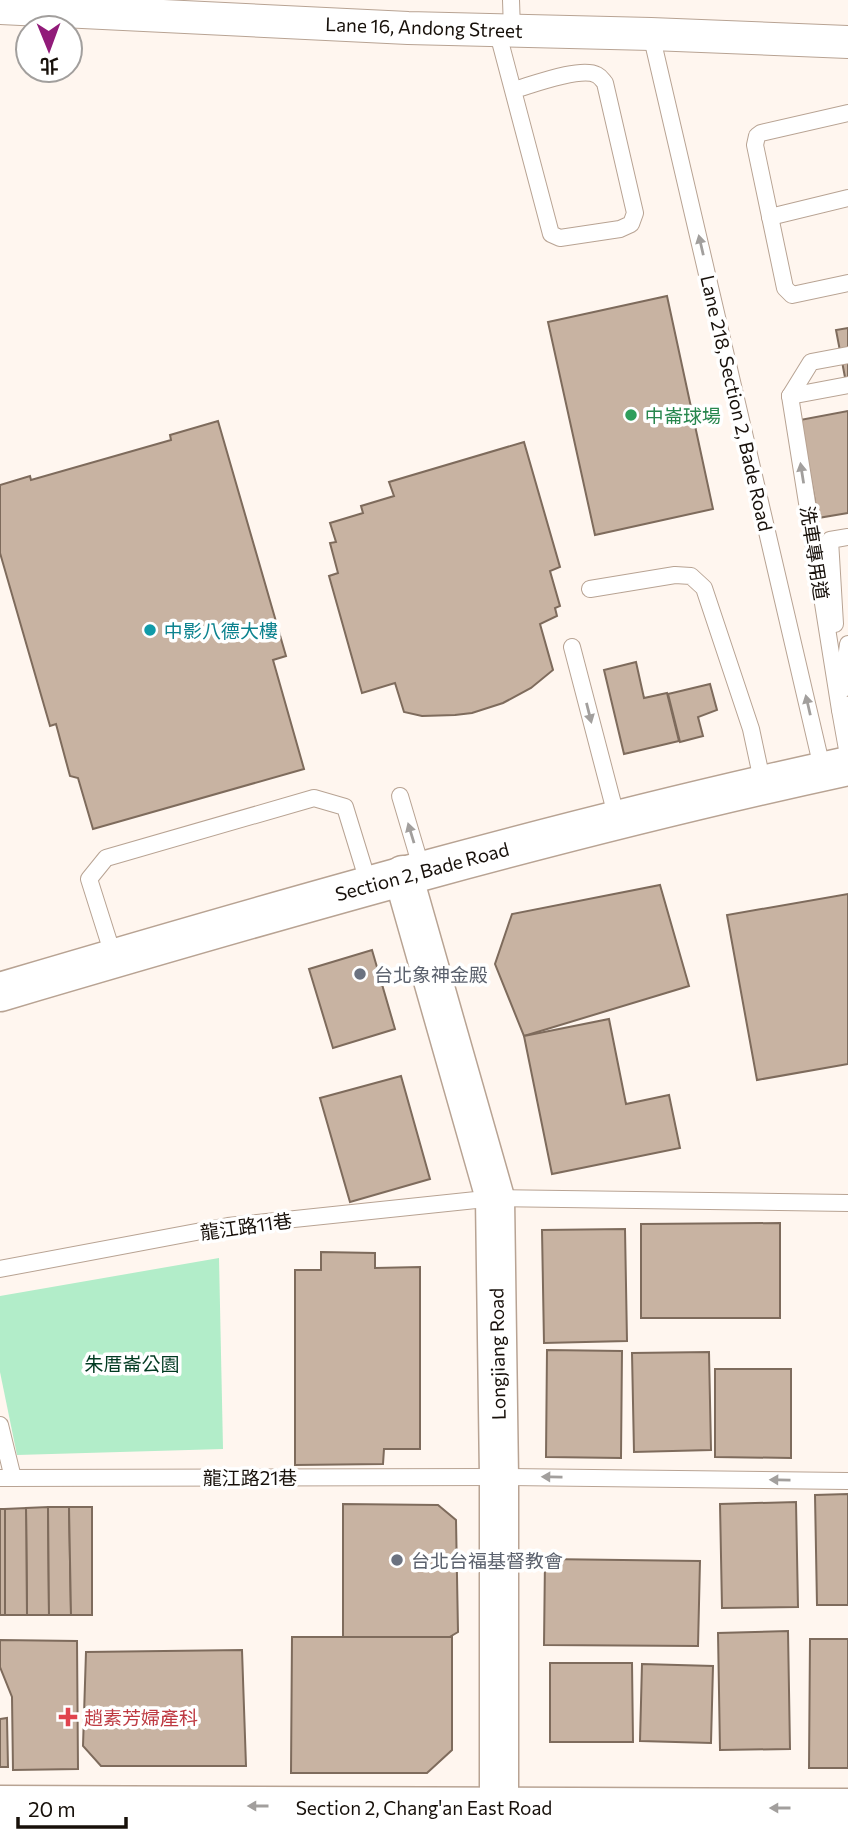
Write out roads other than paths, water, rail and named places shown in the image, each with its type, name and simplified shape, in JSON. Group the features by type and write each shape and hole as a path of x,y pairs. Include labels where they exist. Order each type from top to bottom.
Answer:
{"street":[{"name":"Lane 16, Andong Street","path":"0,8 220,9 408,28 506,20 651,34 848,42"},
{"name":"Section 2, Bade Road","path":"0,992 398,877 840,764"},
{"name":"Longjiang Road","path":"398,877 495,1198 499,1477 499,1830"},
{"name":"Section 2, Chang'an East Road","path":"0,1805 499,1830 848,1838"},
{"name":"Section 2, Chang'an East Road","path":"0,1835 499,1830 848,1808"}],"lane":[{"path":"506,20 514,90 551,233 560,237 620,229 631,224 635,213 605,83 598,75 585,73 514,90"},
{"name":"Lane 218, Section 2, Bade Road","path":"651,34 840,764"},
{"path":"848,113 768,131 757,136 755,145 785,288 792,295 848,284"},
{"path":"770,217 848,198"},
{"path":"790,396 811,362 848,355"},
{"path":"790,396 848,385"},
{"name":"洗車專用道","path":"790,396 844,704"},
{"path":"844,704 830,540 848,537"},
{"path":"590,589 675,575 691,576 704,588 751,729 763,785"},
{"path":"844,704 839,582 848,580"},
{"path":"840,764 848,644"},
{"path":"572,647 617,819"},
{"path":"844,704 848,684"},
{"path":"398,877 400,796"},
{"path":"114,958 89,879 106,858 314,799 345,807 398,877"},
{"name":"龍江路11巷","path":"0,1269 228,1226 495,1198 848,1203"},
{"path":"0,1425 7,1478"},
{"name":"龍江路21巷","path":"7,1478 499,1477 848,1481"}],"place":[{"name":"中崙球場","path":"631,415"},
{"name":"中影八德大樓","path":"150,630"},
{"name":"台北象神金殿","path":"360,974"},
{"name":"台北台福基督教會","path":"397,1560"},
{"name":"趙素芳婦產科","path":"68,1717"}],"park label":[{"name":"朱厝崙公園","path":"132,1363"}]}
